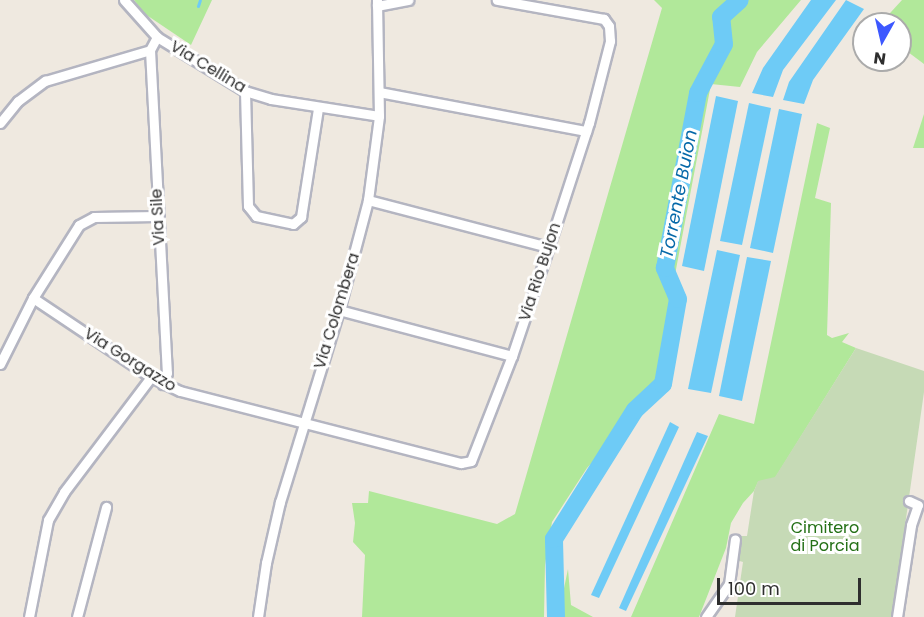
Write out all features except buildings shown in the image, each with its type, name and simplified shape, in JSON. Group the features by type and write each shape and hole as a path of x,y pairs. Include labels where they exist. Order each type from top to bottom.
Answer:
{"street":[{"name":"Via Cellina","path":"124,0 157,36 245,91 271,99 318,108 379,116"},
{"path":"377,3 408,0"},
{"name":"Via Rio Bujon","path":"304,421 466,463 474,458 512,356 586,131 607,58 609,26 604,19 497,0"},
{"name":"Via Colombera","path":"258,617 266,563 280,502 339,310 368,200 379,116 377,3"},
{"path":"0,123 18,101 45,81 150,50 157,36"},
{"name":"Via Sile","path":"150,50 167,373 163,384"},
{"path":"245,91 248,206 256,216 293,224 302,217 318,108"},
{"path":"379,92 586,131"},
{"path":"368,200 549,247"},
{"path":"0,364 33,298 79,225 86,220 113,215 158,216"},
{"name":"Via Gorgazzo","path":"33,298 163,384 243,409 304,421"},
{"path":"339,310 512,356"},
{"path":"29,617 48,520 70,484 151,376"},
{"path":"897,617 911,525 918,505 909,501"},
{"path":"77,617 106,507"},
{"path":"706,617 729,584 735,539"}],"green space":[{"path":"134,0 212,0 191,45 145,14"},
{"path":"654,0 801,0 757,52 740,87 711,84 674,280 683,298 672,375 587,468 552,522 545,565 544,617 362,617 365,555 353,542 355,523 352,503 368,503 369,491 497,524 515,514 662,8"},
{"path":"902,0 924,0 924,64 912,55 912,12 891,12"},
{"path":"924,114 924,148 913,148"},
{"path":"817,123 830,128 815,198 831,203 827,335 832,338 849,333 842,342 856,348 775,478 758,482 731,523 726,548 699,617 631,617 719,414 754,424"},
{"name":"Cimitero di Porcia","path":"856,348 924,371 924,392 892,617 735,617 743,562 736,560 739,536 747,536 754,491 758,481 775,477"},
{"path":"568,569 571,605 593,617 558,617"}],"water":[{"path":"811,0 836,0 783,70 773,97 752,93 763,68"},
{"path":"846,0 864,9 862,12 852,12 852,26 813,80 804,104 783,100 789,82"},
{"path":"716,96 738,101 704,271 682,266"},
{"path":"749,103 771,108 742,245 720,241"},
{"path":"779,109 802,114 773,253 750,248"},
{"path":"717,250 740,255 711,393 688,389"},
{"path":"747,257 771,261 742,401 719,396"},
{"path":"670,422 679,427 599,598 591,595"},
{"path":"697,432 708,436 626,611 619,608"}],"waterway":[{"path":"198,6 200,0"},
{"name":"Torrente Buion","path":"556,617 554,539 635,410 663,384 678,299 665,268 698,93 724,44 721,17 740,0"}]}
